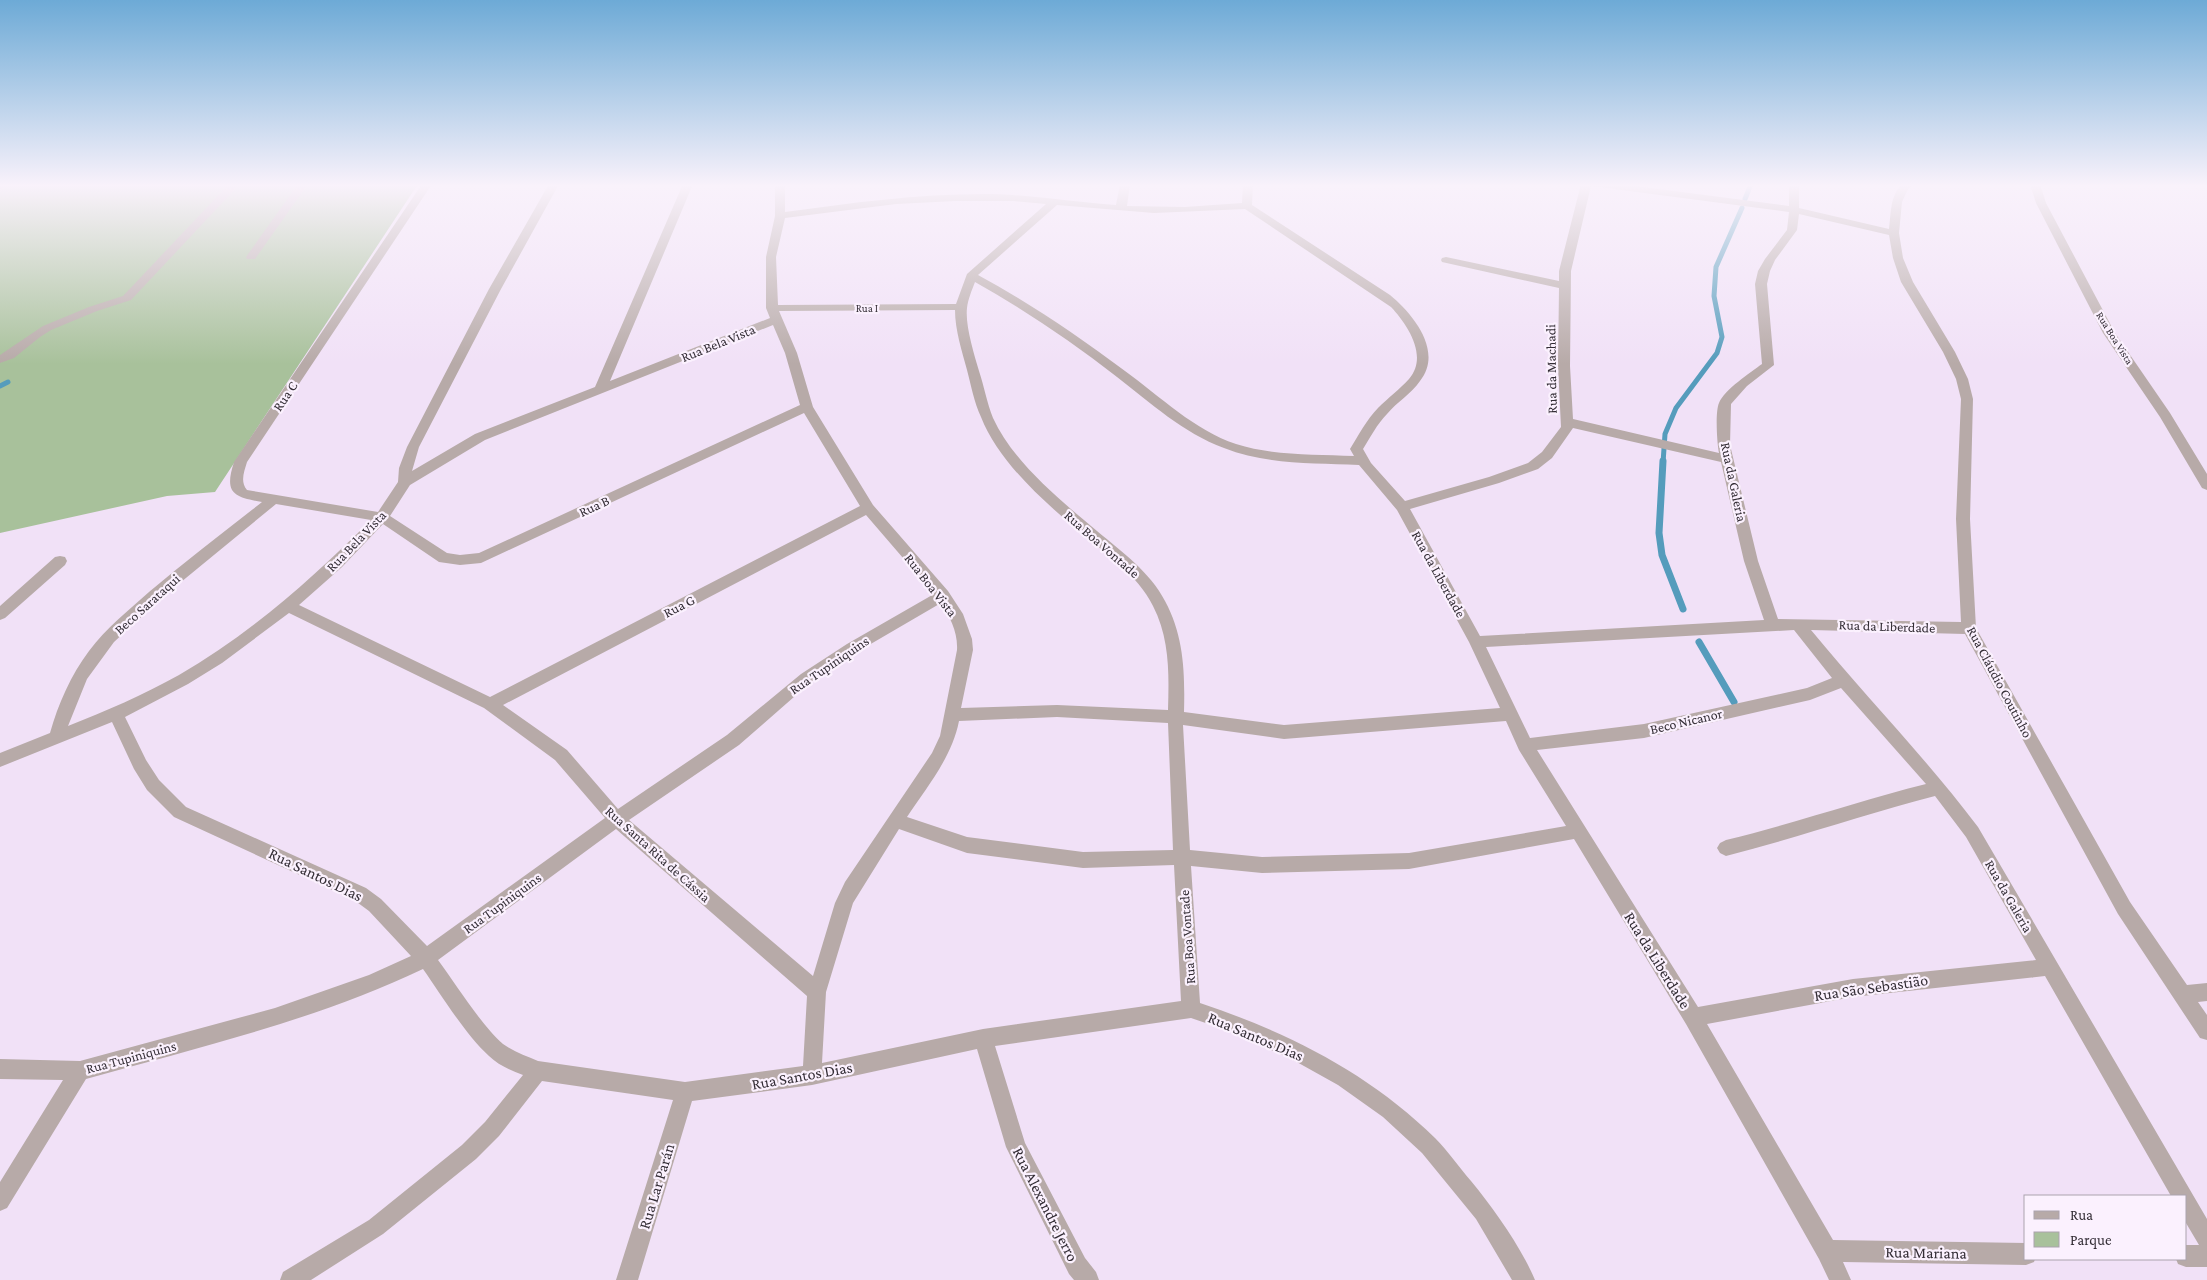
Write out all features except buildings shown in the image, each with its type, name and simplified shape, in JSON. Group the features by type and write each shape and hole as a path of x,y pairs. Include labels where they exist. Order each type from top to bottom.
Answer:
{"street":[{"path":"0,359 10,355 44,330 94,309 127,298 177,244"},
{"path":"251,257 260,244"},
{"name":"Rua C","path":"382,517 243,494 239,490 236,479 241,462 387,244"},
{"path":"405,482 409,457 423,428 521,244"},
{"path":"600,390 662,244"},
{"name":"Rua Boa Vista","path":"774,244 771,257 774,314 791,353 807,407 868,508 943,595 958,620 965,644 964,663 948,736 938,757 851,888 844,903 817,992 812,1075"},
{"path":"1008,244 971,276 1005,294 1076,340 1191,426 1232,447 1268,455 1362,461"},
{"path":"1306,244 1386,296 1402,310 1415,327 1420,341 1419,372 1416,379 1381,412 1356,449 1362,461"},
{"name":"Rua da Machadi","path":"1402,507 1494,480 1533,466 1547,456 1563,435 1566,422 1564,366 1565,286 1567,264 1572,244"},
{"name":"Rua da Galeria","path":"1773,625 1751,561 1724,445 1724,406 1743,383 1768,365 1761,284 1770,258 1782,244"},
{"name":"Rua Cláudio Coutinho","path":"1896,244 1898,258 1907,282 1949,352 1965,389 1967,399 1963,519 1969,628 2124,908 2207,1031"},
{"name":"Rua Boa Vista","path":"2062,244 2109,333 2166,416 2207,485"},
{"path":"1446,260 1565,286"},
{"name":"Rua Boa Vontade","path":"971,276 961,307 961,318 971,363 987,418 1011,458 1065,512 1120,558 1147,584 1159,603 1174,640 1177,675 1175,717 1191,1010"},
{"name":"Rua I","path":"774,314 961,307"},
{"name":"Rua Bela Vista","path":"0,760 116,714 184,680 217,659 288,606 337,563 382,517 405,482 449,454 480,437 600,390 774,314"},
{"name":"Rua B","path":"382,517 444,558 460,560 481,558 807,407"},
{"path":"1566,422 1728,459"},
{"name":"Rua da Liberdade","path":"1362,461 1402,507 1476,642 1525,746 1693,1016 1827,1251 1840,1280"},
{"name":"Beco Sarataqui","path":"57,738 64,710 72,693 94,656 118,627 274,499"},
{"name":"Rua G","path":"490,704 868,508"},
{"path":"0,614 60,561"},
{"name":"Rua Tupiniquins","path":"0,1069 80,1071 275,1017 373,983 426,958 616,819 733,740 814,673 852,648 943,595"},
{"name":"Rua Santa Rita de Cássia","path":"288,606 490,704 561,755 616,819 817,992"},
{"name":"Rua da Galeria","path":"1798,624 1842,680 1939,788 1972,832 2135,1118 2181,1195"},
{"name":"Rua da Liberdade","path":"1476,642 1798,624 1969,628"},
{"name":"Beco Nicanor","path":"1525,746 1644,731 1810,694 1842,680"},
{"path":"953,715 1057,712 1175,717 1284,732 1510,714"},
{"name":"Rua Santos Dias","path":"116,714 140,764 153,784 180,812 360,894 375,905 426,958 490,1044 510,1060 538,1071 684,1092 812,1075 983,1038 1191,1010 1235,1024 1302,1054 1345,1078 1390,1110 1429,1146 1483,1212 1524,1280"},
{"path":"1726,848 1779,836 1880,803 1939,788"},
{"path":"896,821 967,845 1083,860 1182,857 1262,865 1409,861 1578,831"},
{"name":"Rua São Sebastião","path":"1693,1016 1853,988 2050,966"},
{"path":"2182,995 2207,992"},
{"name":"Rua Alexandre Jerro","path":"983,1038 1016,1147 1077,1266 1088,1280"},
{"path":"0,1201 80,1071"},
{"path":"291,1280 376,1227 469,1152 492,1129 538,1071"},
{"name":"Rua Lar Parán","path":"627,1280 684,1092"},
{"path":"2187,1205 2207,1239"},
{"name":"Rua Mariana","path":"1827,1251 2024,1254"},
{"path":"2187,1256 2207,1256"}],"green space":[{"path":"0,244 379,244 215,492 167,496 0,533"}],"waterway":[{"path":"1663,463 1665,434 1676,408 1717,353 1722,337 1714,296 1716,267 1726,244"},
{"path":"0,386 8,382"},
{"path":"1663,461 1659,533 1662,555 1683,609"},
{"path":"1699,642 1734,702"}]}
